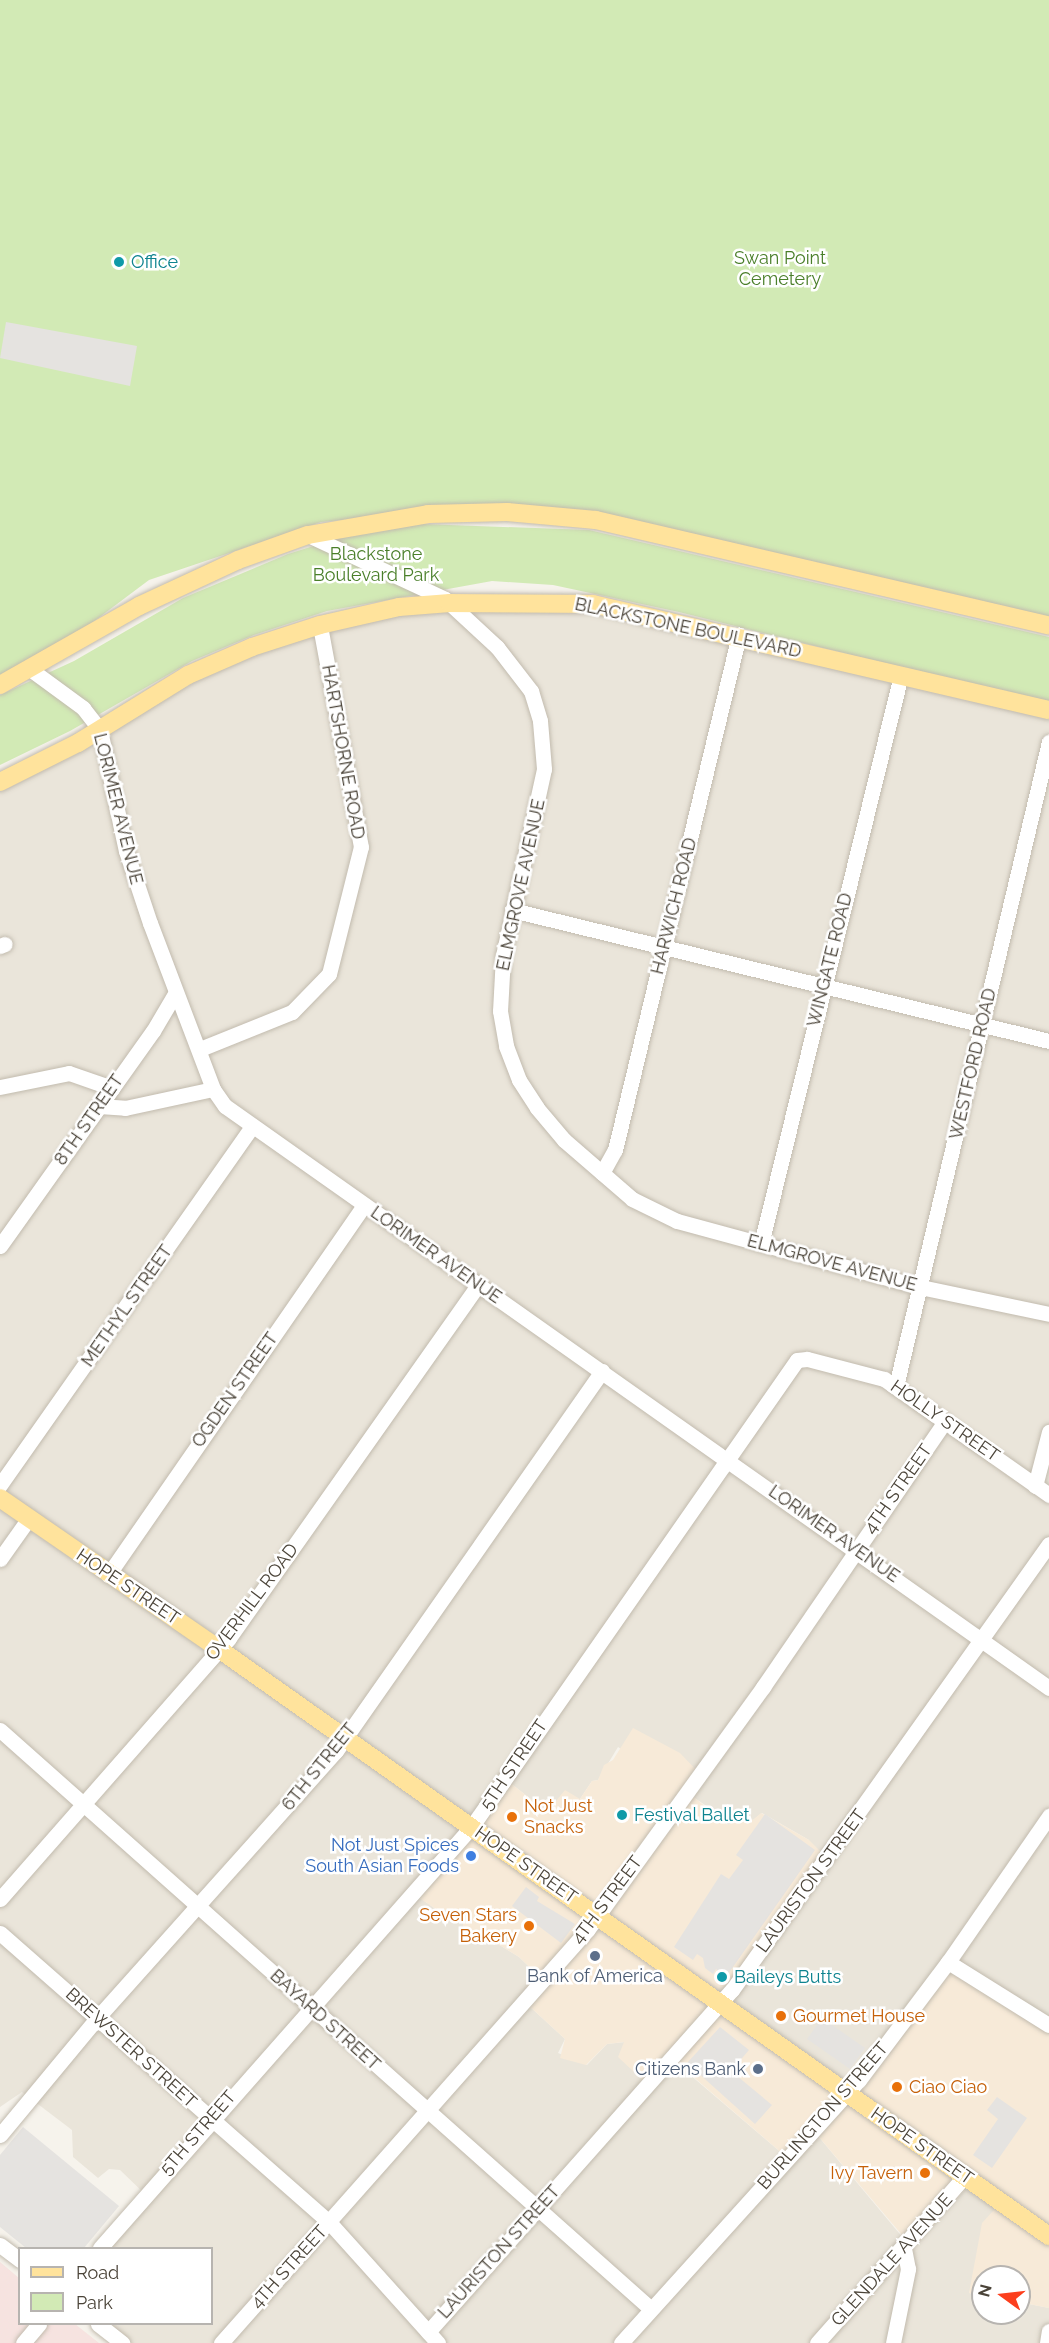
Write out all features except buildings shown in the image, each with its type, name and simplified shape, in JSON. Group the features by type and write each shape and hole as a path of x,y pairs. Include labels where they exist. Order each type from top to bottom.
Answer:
{"main road":[{"path":"0,685 162,594 308,535 428,514 507,513 596,520 1049,625"},
{"name":"BLACKSTONE BOULEVARD","path":"0,782 100,730 188,675 252,647 320,625 399,606 450,603 593,604 739,635 1049,711"},
{"name":"HOPE STREET","path":"0,1498 108,1575 219,1648 722,2002 1049,2236"}],"street":[{"name":"ELMGROVE AVENUE","path":"308,535 450,603 497,647 531,691 540,721 544,769 512,910 501,980 500,1011 507,1046 519,1080 537,1108 564,1140 632,1199 657,1212 761,1244 920,1287 1049,1314"},
{"name":"HARTSHORNE ROAD","path":"200,1049 292,1012 329,974 361,847 320,625"},
{"name":"HARWICH ROAD","path":"602,1173 615,1150 739,635"},
{"name":"LORIMER AVENUE","path":"30,669 83,708 100,730 126,851 213,1089 225,1106 730,1460 1049,1688"},
{"name":"WINGATE ROAD","path":"761,1244 901,675"},
{"name":"WESTFORD ROAD","path":"896,1386 1049,742"},
{"path":"512,910 1049,1041"},
{"name":"8TH STREET","path":"0,1246 112,1088 176,992"},
{"path":"0,1087 69,1073 112,1088"},
{"path":"99,1106 125,1108 213,1089"},
{"name":"METHYL STREET","path":"0,1485 252,1126"},
{"name":"OGDEN STREET","path":"108,1575 364,1205"},
{"name":"OVERHILL ROAD","path":"0,1899 219,1648 478,1285"},
{"name":"HOLLY STREET","path":"797,1360 807,1359 872,1375 896,1386 1049,1496"},
{"name":"5TH STREET","path":"101,2247 210,2119 472,1826 730,1460 797,1360"},
{"name":"6TH STREET","path":"0,2135 98,2017 198,1907 345,1737 602,1371"},
{"name":"4TH STREET","path":"221,2343 597,1915 763,1687 945,1421"},
{"path":"1035,1486 1049,1432"},
{"path":"0,1559 29,1518"},
{"name":"LAURISTON STREET","path":"433,2337 537,2209 722,2002 984,1640 1049,1544"},
{"name":"BAYARD STREET","path":"0,1730 651,2309"},
{"name":"BURLINGTON STREET","path":"621,2343 846,2092 948,1962 1049,1816"},
{"name":"BREWSTER STREET","path":"0,1933 329,2222 433,2337"},
{"path":"948,1962 1049,2025"},
{"name":"GLENDALE AVENUE","path":"817,2343 904,2248 965,2176"},
{"path":"0,2245 18,2258"},
{"path":"892,2343 908,2269 904,2248"},
{"path":"23,2343 38,2325"},
{"path":"99,2325 122,2343"},
{"path":"1047,2343 1049,2331"}],"shaded area":[{"path":"6,322 137,346 130,386 0,358"},
{"path":"532,600 1049,710 1049,2016 954,1960 859,2092 729,2001 809,1840 762,1813 753,1820 743,1816 728,1825 717,1813 618,1747 598,1780 592,1781 580,1799 552,1807 532,1800 509,1782 416,1895 454,1922 464,1917 493,1930 493,1941 519,1957 544,1981 527,2004 565,2039 558,2053 587,2065 607,2044 625,2042 675,2062 784,2155 813,2130 913,2248 974,2180 1004,2199 979,2265 971,2265 969,2293 971,2293 971,2325 1031,2325 1031,2304 1049,2308 1049,2343 125,2343 102,2325 213,2325 213,2247 107,2247 147,2196 120,2170 109,2169 98,2178 73,2157 72,2130 22,2092 0,2107 0,781 254,645 317,625"},
{"path":"633,1728 680,1753 700,1774 690,1794 728,1825 743,1816 753,1820 761,1813 809,1840 829,1860 729,2000 859,2092 954,1960 1049,2016 1049,2308 1031,2304 1031,2265 974,2265 982,2223 1004,2199 973,2180 913,2248 813,2130 784,2155 676,2062 648,2085 618,2057 624,2042 607,2044 586,2065 560,2058 565,2039 527,2004 544,1981 519,1957 493,1941 493,1931 480,1942 463,1930 463,1917 455,1922 415,1895 509,1782 532,1800 551,1807 565,1790 580,1799 592,1781 598,1780 604,1765 613,1760"},
{"path":"765,1814 815,1850 726,1977 716,1969 713,1974 705,1968 703,1958 697,1954 693,1960 674,1947 721,1874 729,1879 743,1860 736,1855"},
{"path":"526,1887 539,1897 537,1901 575,1924 561,1943 512,1906"},
{"path":"822,2018 865,2048 850,2069 807,2039"},
{"path":"720,2027 749,2050 731,2071 772,2105 755,2124 687,2063"},
{"path":"997,2097 1027,2118 992,2168 973,2155 998,2119 987,2110"},
{"path":"23,2127 119,2206 85,2247 25,2247 0,2227 0,2155"},
{"path":"0,2262 18,2277 18,2325 76,2325 99,2343 0,2343"}],"green space":[{"name":"Swan Point Cemetery","path":"0,0 1049,0 1049,622 595,520 353,519 321,522 149,580 93,622 0,678"},
{"name":"Blackstone Boulevard Park","path":"422,524 589,530 1049,637 1049,704 679,612 553,585 492,581 327,611 254,635 192,661 70,731 0,765 0,695 74,661 183,598 288,554 365,530"}],"place":[{"name":"Office","path":"119,262"},
{"name":"Festival Ballet","path":"622,1815"},
{"name":"Not Just Snacks","path":"512,1817"},
{"name":"Not Just Spices South Asian Foods","path":"471,1856"},
{"name":"Seven Stars Bakery","path":"529,1926"},
{"name":"Bank of America","path":"595,1956"},
{"name":"Baileys Butts","path":"722,1977"},
{"name":"Gourmet House","path":"781,2016"},
{"name":"Citizens Bank","path":"758,2069"},
{"name":"Ciao Ciao","path":"897,2087"},
{"name":"Ivy Tavern","path":"925,2173"}]}
